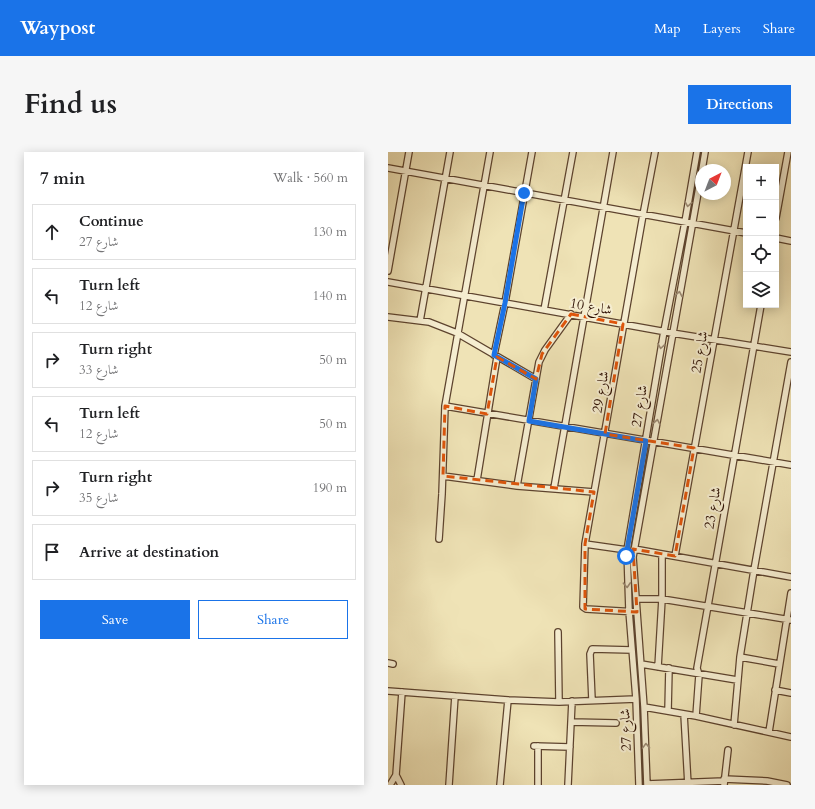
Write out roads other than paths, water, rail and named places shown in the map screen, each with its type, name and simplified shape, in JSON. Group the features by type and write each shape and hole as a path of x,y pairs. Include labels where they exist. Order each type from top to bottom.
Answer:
{"street":[{"path":"388,271 409,152"},
{"path":"420,321 450,152"},
{"path":"439,539 445,406 490,152"},
{"path":"477,480 496,356 532,152"},
{"path":"544,310 573,152"},
{"path":"554,488 613,152"},
{"name":"شارع 29","path":"637,612 586,609 583,607 585,544 655,152"},
{"name":"شارع 27","path":"639,785 636,699 629,611 627,550 664,331 697,152"},
{"path":"703,164 705,152"},
{"name":"شارع 25","path":"675,556 748,152"},
{"path":"779,202 788,152"},
{"path":"388,168 743,232"},
{"name":"شارع 27","path":"647,784 644,707 634,569 634,549 697,200"},
{"path":"779,239 791,241"},
{"name":"شارع 10","path":"388,282 672,333 791,352"},
{"name":"شارع 23","path":"696,716 699,675 697,673 697,668 759,308"},
{"path":"517,486 539,362 542,354 571,314"},
{"path":"388,317 429,322 457,333 536,379"},
{"path":"734,724 737,680 747,612 791,362"},
{"path":"445,406 791,465"},
{"path":"443,476 517,486 594,492"},
{"path":"585,544 627,550"},
{"path":"634,549 791,577"},
{"path":"658,667 662,599 662,554"},
{"path":"769,732 779,664 789,620 791,593"},
{"path":"636,599 662,599 789,620"},
{"path":"558,632 558,702"},
{"path":"592,700 590,654 592,649 632,650"},
{"path":"740,657 779,664"},
{"path":"641,664 737,680"},
{"path":"668,711 669,668"},
{"path":"775,690 791,693"},
{"path":"388,691 508,700 558,702 636,699"},
{"path":"390,785 396,775 402,692"},
{"path":"449,785 455,696"},
{"path":"500,785 508,700"},
{"path":"568,785 572,702"},
{"path":"644,707 696,716 791,737"},
{"path":"684,714 688,783"},
{"path":"571,722 616,723"},
{"path":"538,785 536,746 570,747"},
{"path":"724,781 728,750"},
{"path":"396,775 401,785"},
{"path":"647,784 767,781 787,785"}]}
